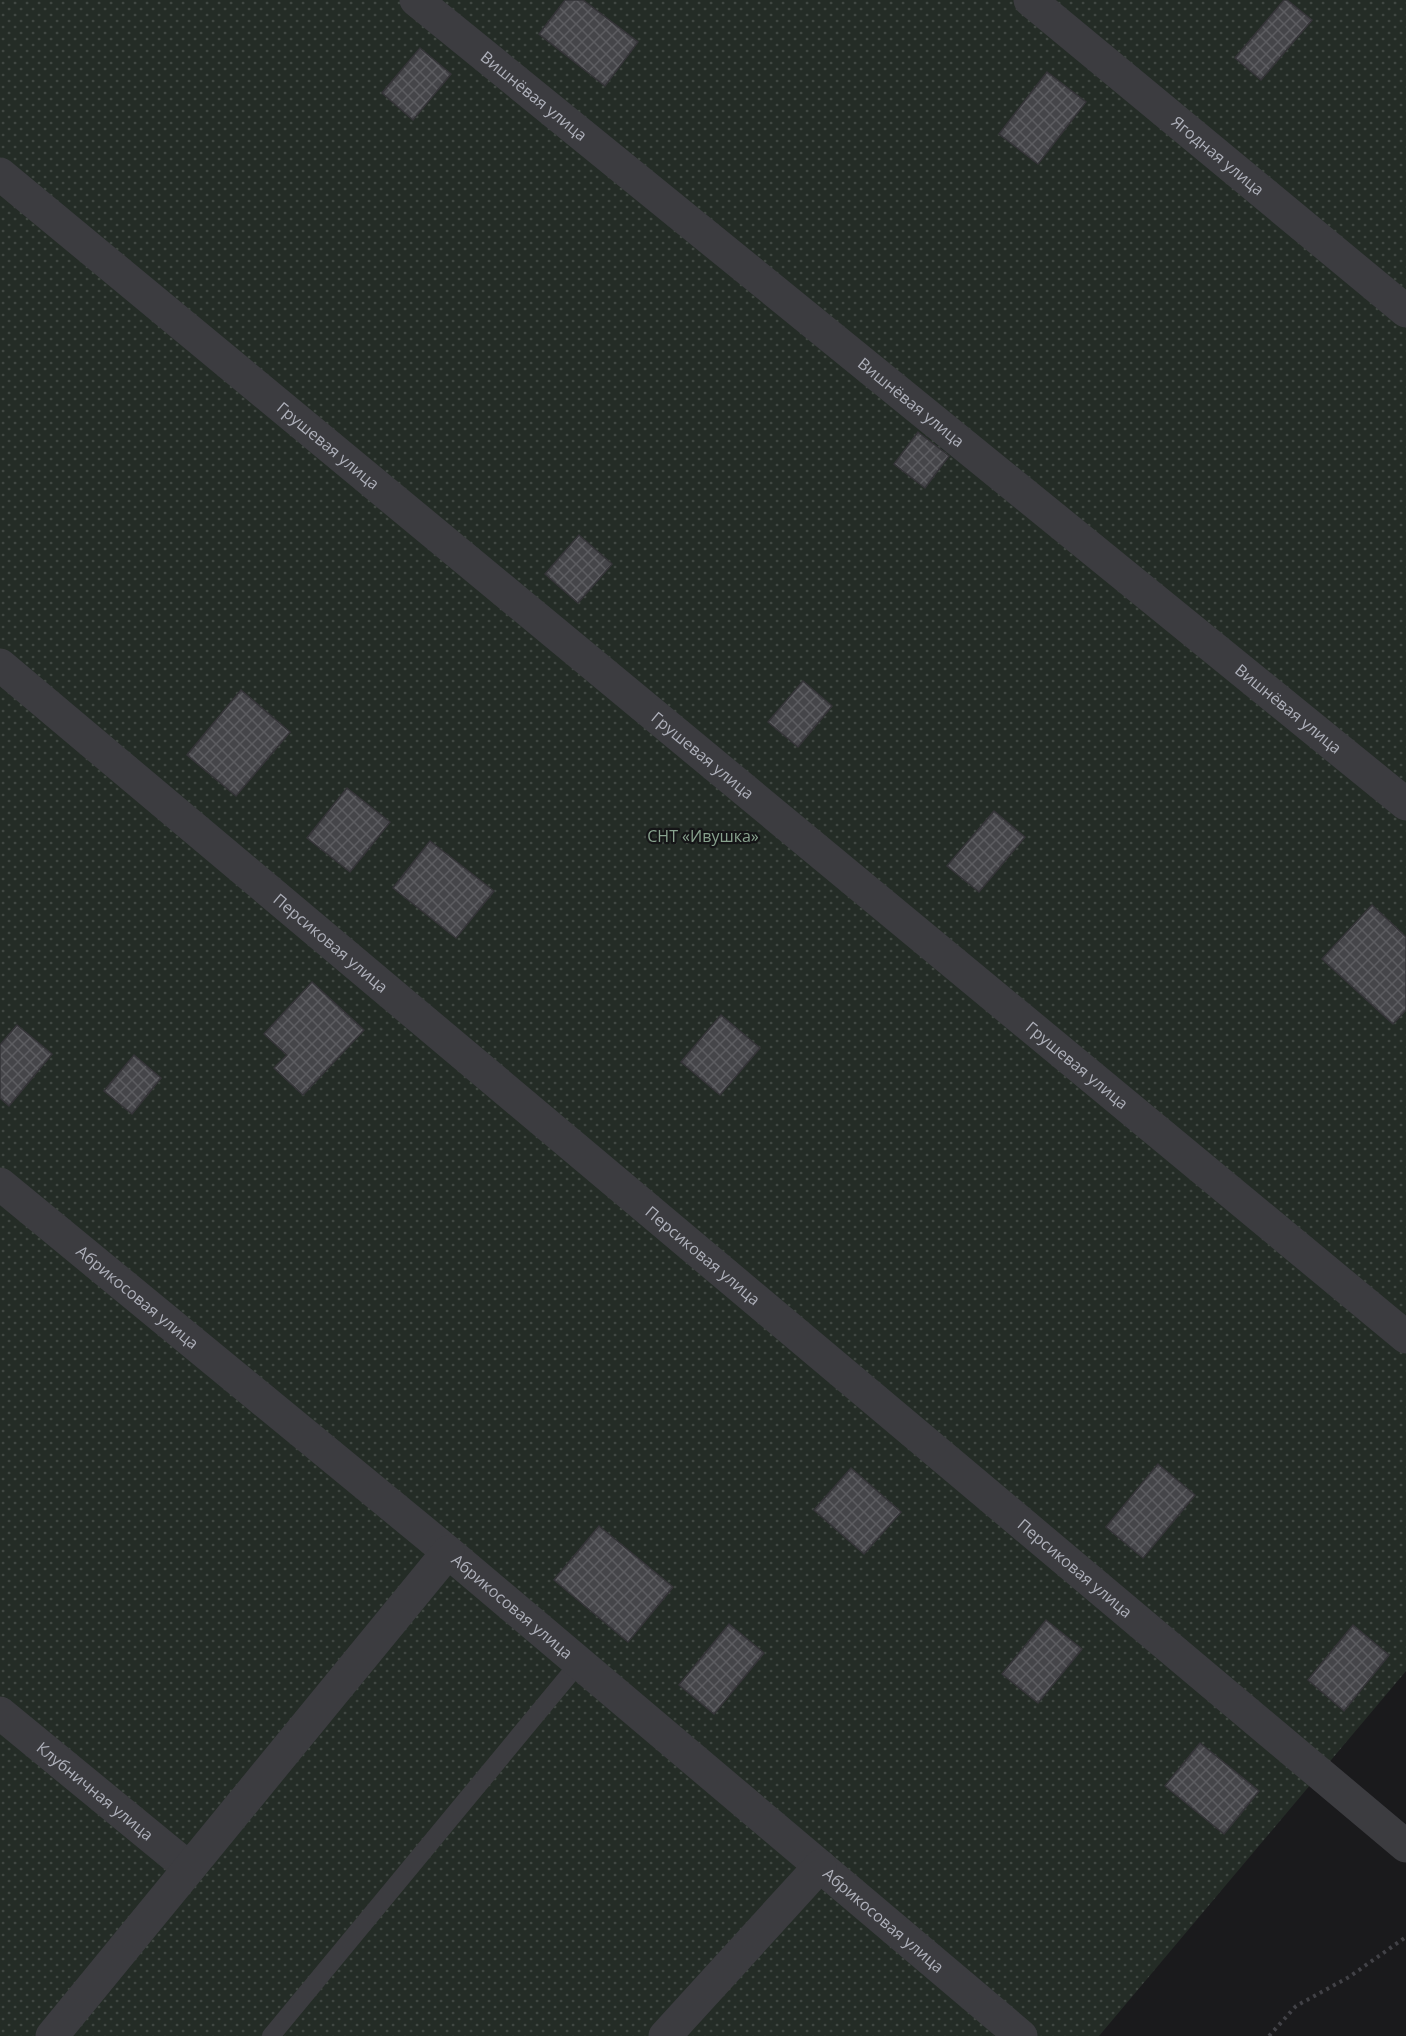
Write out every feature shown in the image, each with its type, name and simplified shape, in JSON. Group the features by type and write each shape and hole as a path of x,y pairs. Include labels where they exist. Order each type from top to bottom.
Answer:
{"street":[{"name":"Вишнёвая улица","path":"416,0 1406,804"},
{"name":"Ягодная улица","path":"1030,0 1406,311"},
{"name":"Грушевая улица","path":"0,174 1406,1337"},
{"name":"Персиковая улица","path":"0,665 1406,1846"},
{"name":"Абрикосовая улица","path":"0,1184 448,1552 1021,2036"},
{"path":"52,2036 448,1552"},
{"name":"Клубничная улица","path":"0,1713 189,1868"},
{"path":"665,2036 820,1866"}],"lane":[{"path":"271,2036 579,1663"}],"path":[{"path":"1269,2036 1296,2006 1349,1977 1406,1937"}],"green space":[{"name":"СНТ «Ивушка»","path":"0,0 1406,0 1406,1671 1099,2036 0,2036"}],"building":[{"path":"565,0 583,0 638,42 605,86 539,34"},
{"path":"1284,0 1312,20 1261,80 1235,58"},
{"path":"420,48 451,74 413,120 382,93"},
{"path":"1047,72 1086,102 1038,164 999,134"},
{"path":"918,432 949,456 925,488 894,464"},
{"path":"579,535 612,564 578,603 545,574"},
{"path":"803,681 832,706 798,747 768,722"},
{"path":"241,690 290,732 236,796 187,755"},
{"path":"347,788 390,822 350,872 307,838"},
{"path":"994,811 1025,837 979,892 947,866"},
{"path":"430,841 494,891 456,938 393,888"},
{"path":"1372,905 1406,937 1406,1010 1393,1024 1322,959"},
{"path":"312,982 364,1030 303,1095 274,1068 287,1055 264,1034"},
{"path":"721,1015 760,1048 720,1095 681,1062"},
{"path":"17,1025 52,1054 9,1106 0,1098 0,1045"},
{"path":"134,1055 161,1078 132,1114 104,1091"},
{"path":"1158,1464 1195,1495 1143,1558 1106,1527"},
{"path":"851,1468 901,1512 864,1554 814,1510"},
{"path":"599,1526 673,1587 628,1642 554,1580"},
{"path":"1046,1620 1082,1649 1038,1703 1002,1674"},
{"path":"729,1624 764,1653 714,1714 679,1685"},
{"path":"1353,1625 1389,1655 1344,1711 1308,1680"},
{"path":"1200,1743 1259,1791 1224,1834 1165,1786"}]}
